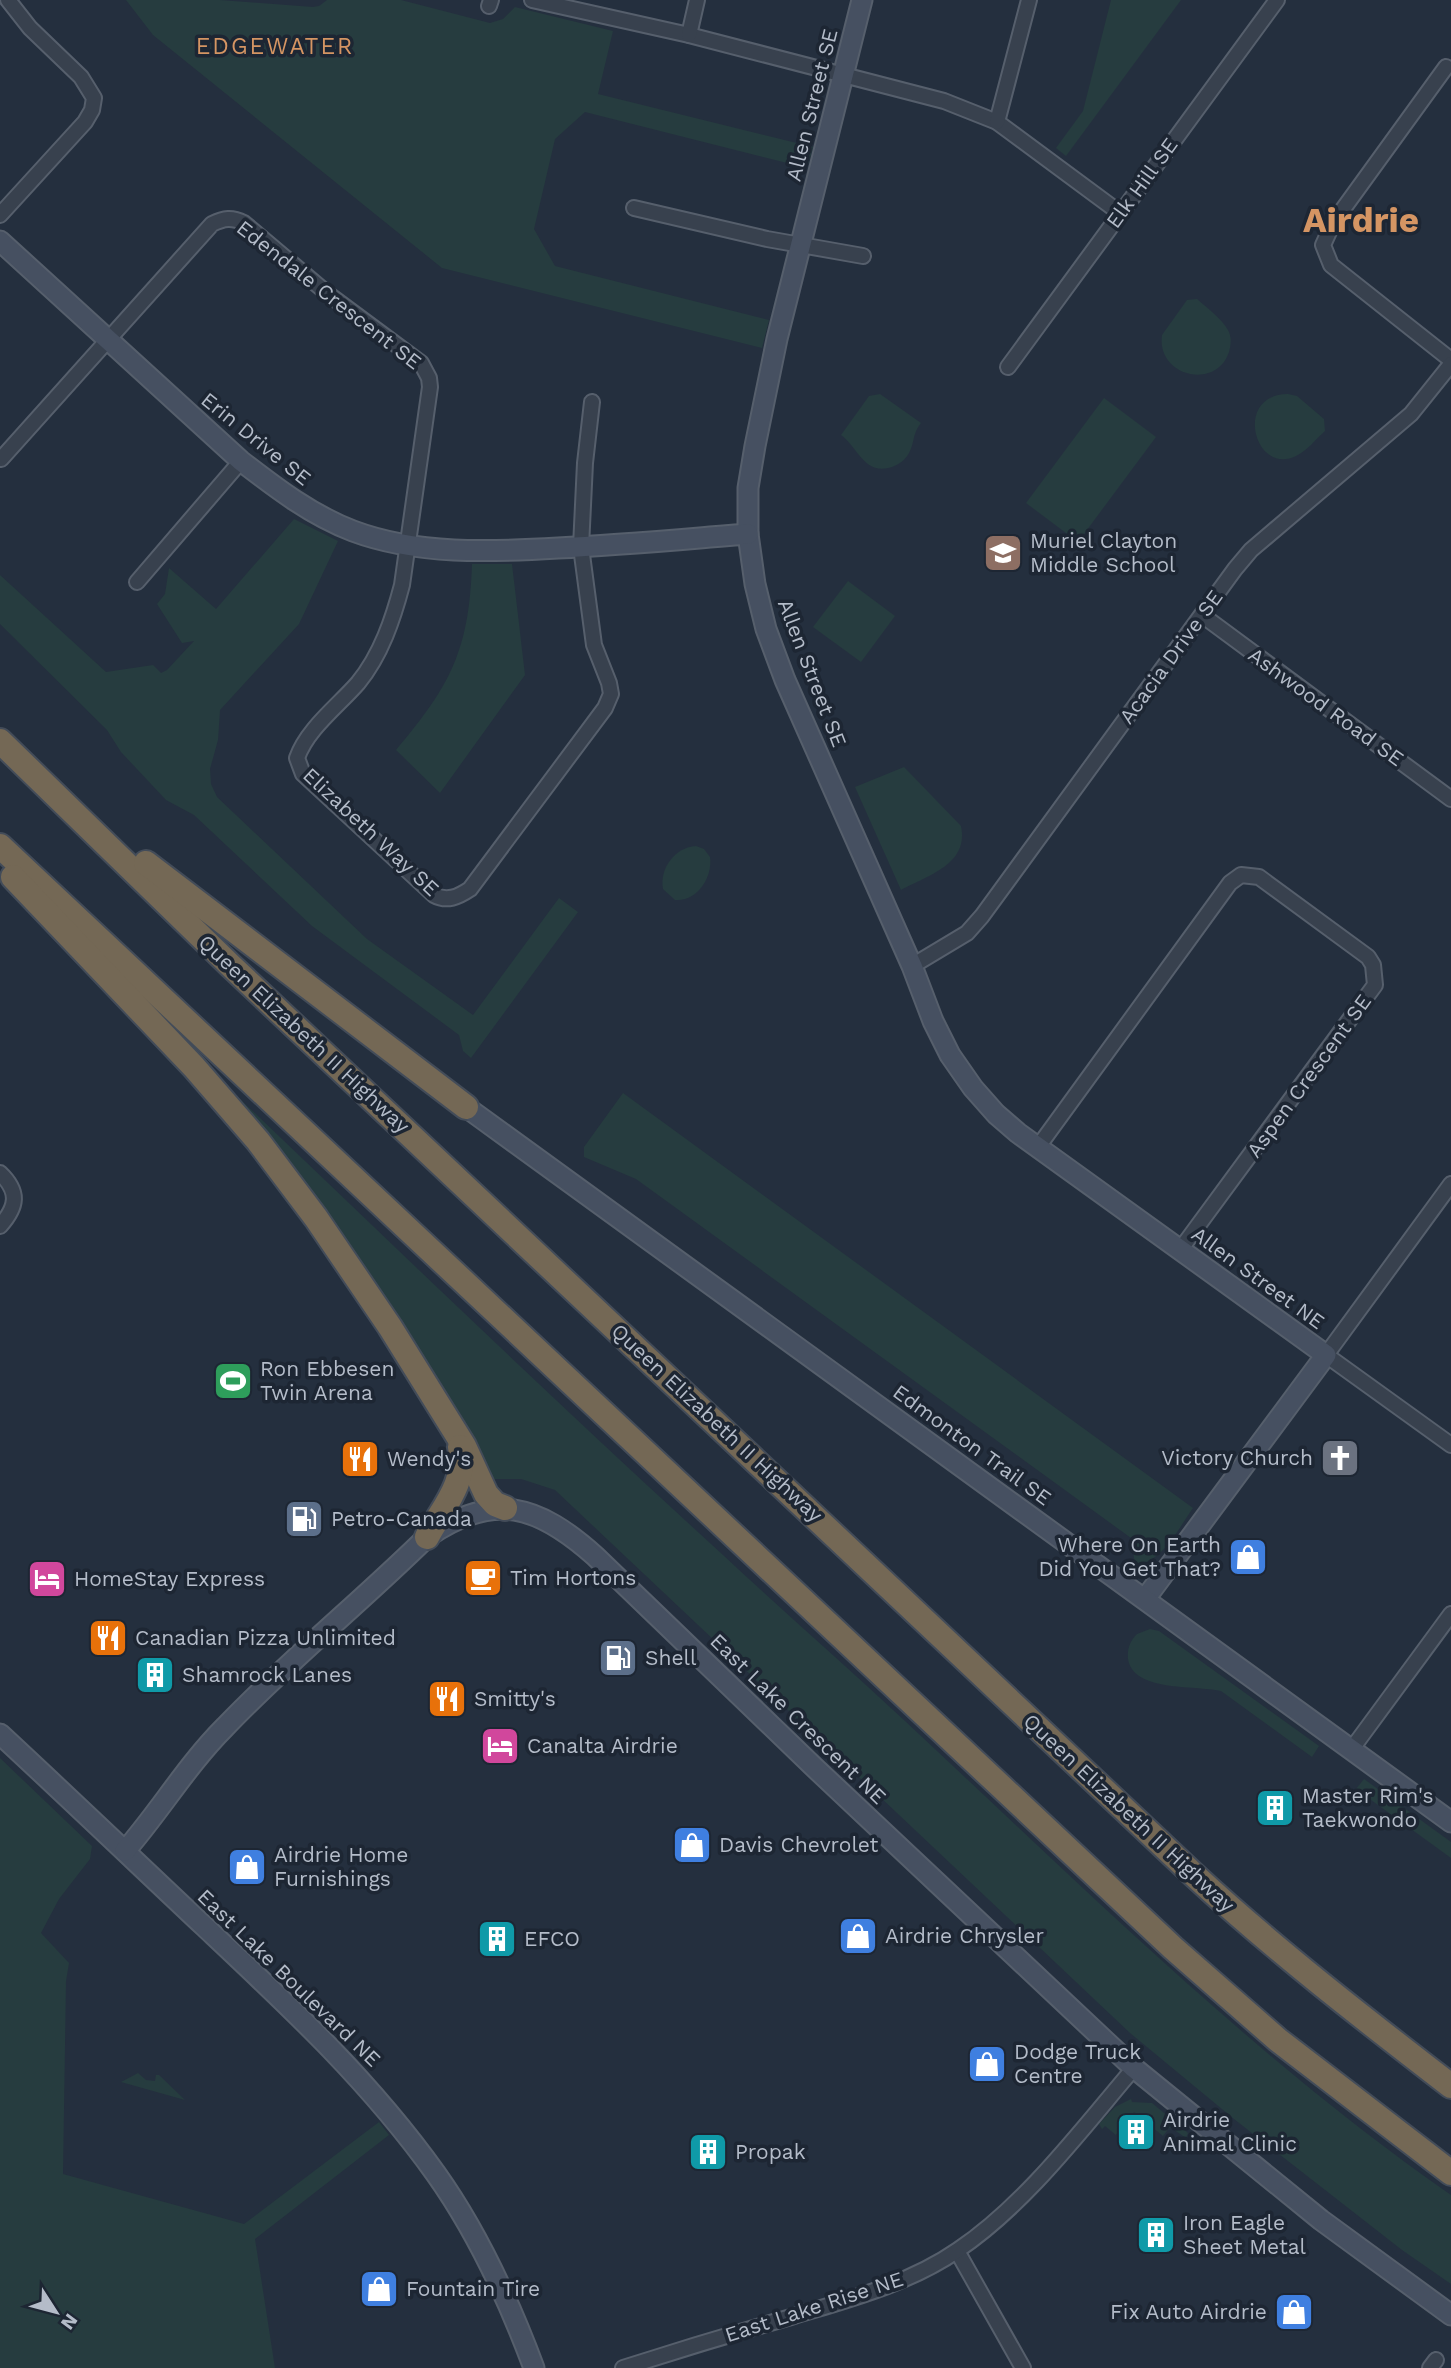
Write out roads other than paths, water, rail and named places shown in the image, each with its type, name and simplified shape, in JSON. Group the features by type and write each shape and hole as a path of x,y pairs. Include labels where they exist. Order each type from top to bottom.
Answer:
{"highway":[{"name":"Queen Elizabeth II Highway","path":"0,741 231,966 1213,1893 1316,1982 1451,2087"},
{"path":"62,799 466,1107"},
{"path":"0,846 1172,1948 1278,2040 1451,2173"},
{"path":"0,859 19,886 194,1067 258,1141 351,1268 446,1414 486,1494 495,1504 505,1508"},
{"path":"427,1537 455,1490 462,1468 459,1443 446,1414"}],"street":[{"path":"0,215 85,122 92,110 94,98 80,77 30,28 8,0"},
{"path":"532,0 689,36 944,101 997,122 1120,213"},
{"path":"689,36 697,0"},
{"name":"Allen Street SE","path":"862,0 777,340 755,446 748,488 748,534 755,584 766,629 785,680 950,1055 973,1088 996,1114 1038,1147"},
{"path":"997,122 1029,0"},
{"name":"Elk Hill SE","path":"1008,366 1277,0"},
{"path":"1446,67 1332,223 1323,245 1331,265 1451,362"},
{"path":"634,208 800,245 863,256"},
{"name":"Edendale Crescent SE","path":"1,459 212,224 235,219 244,223 328,294 415,357 426,371 430,387 407,545"},
{"name":"Erin Drive SE","path":"0,241 241,461 284,494 325,520 376,539 407,545 492,552 748,534"},
{"name":"Acacia Drive SE","path":"912,966 967,933 982,916 1251,550 1403,421 1429,394 1451,362"},
{"path":"582,547 585,463 592,402"},
{"path":"137,582 241,461"},
{"name":"Elizabeth Way SE","path":"407,545 397,603 388,631 376,655 360,680 305,741 297,758 303,774 441,899 460,896 470,889 608,702 611,694 609,683 594,645 582,547"},
{"name":"Ashwood Road SE","path":"1202,615 1451,799"},
{"name":"Aspen Crescent SE","path":"1038,1147 1230,883 1241,875 1259,877 1368,957 1373,965 1375,985 1180,1250"},
{"name":"Edmonton Trail SE","path":"466,1107 1451,1822"},
{"name":"Allen Street NE","path":"1038,1147 1451,1446"},
{"path":"0,1173 9,1182 14,1199 9,1215 0,1226"},
{"path":"1145,1599 1451,1184"},
{"name":"East Lake Crescent NE","path":"125,1851 168,1794 225,1727 427,1537 462,1517 505,1508 539,1515 581,1543 986,1930 1135,2068 1321,2220 1451,2315"},
{"path":"1351,1750 1451,1614"},
{"name":"East Lake Boulevard NE","path":"0,1734 313,2028 396,2122 436,2175 479,2245 508,2304 534,2368"},
{"name":"East Lake Rise NE","path":"624,2368 852,2298 923,2270 957,2251 1004,2213 1135,2068"},
{"path":"957,2251 1023,2368"}],"place":[{"name":"Muriel Clayton Middle School","path":"1003,553"},
{"name":"Ron Ebbesen Twin Arena","path":"233,1381"},
{"name":"Victory Church","path":"1340,1458"},
{"name":"Wendy's","path":"360,1459"},
{"name":"Petro-Canada","path":"304,1519"},
{"name":"Where On Earth Did You Get That?","path":"1248,1557"},
{"name":"Tim Hortons","path":"483,1578"},
{"name":"HomeStay Express","path":"47,1579"},
{"name":"Canadian Pizza Unlimited","path":"108,1638"},
{"name":"Shell","path":"618,1658"},
{"name":"Shamrock Lanes","path":"155,1675"},
{"name":"Smitty's","path":"447,1699"},
{"name":"Canalta Airdrie","path":"500,1746"},
{"name":"Master Rim's Taekwondo","path":"1275,1808"},
{"name":"Davis Chevrolet","path":"692,1845"},
{"name":"Airdrie Home Furnishings","path":"247,1867"},
{"name":"Airdrie Chrysler","path":"858,1936"},
{"name":"EFCO","path":"497,1939"},
{"name":"Dodge Truck Centre","path":"987,2064"},
{"name":"Airdrie Animal Clinic","path":"1136,2132"},
{"name":"Propak","path":"708,2152"},
{"name":"Iron Eagle Sheet Metal","path":"1156,2235"},
{"name":"Fountain Tire","path":"379,2289"},
{"name":"Fix Auto Airdrie","path":"1294,2312"}],"district":[{"name":"EDGEWATER","path":"275,46"},
{"name":"Airdrie","path":"1361,220"}]}
